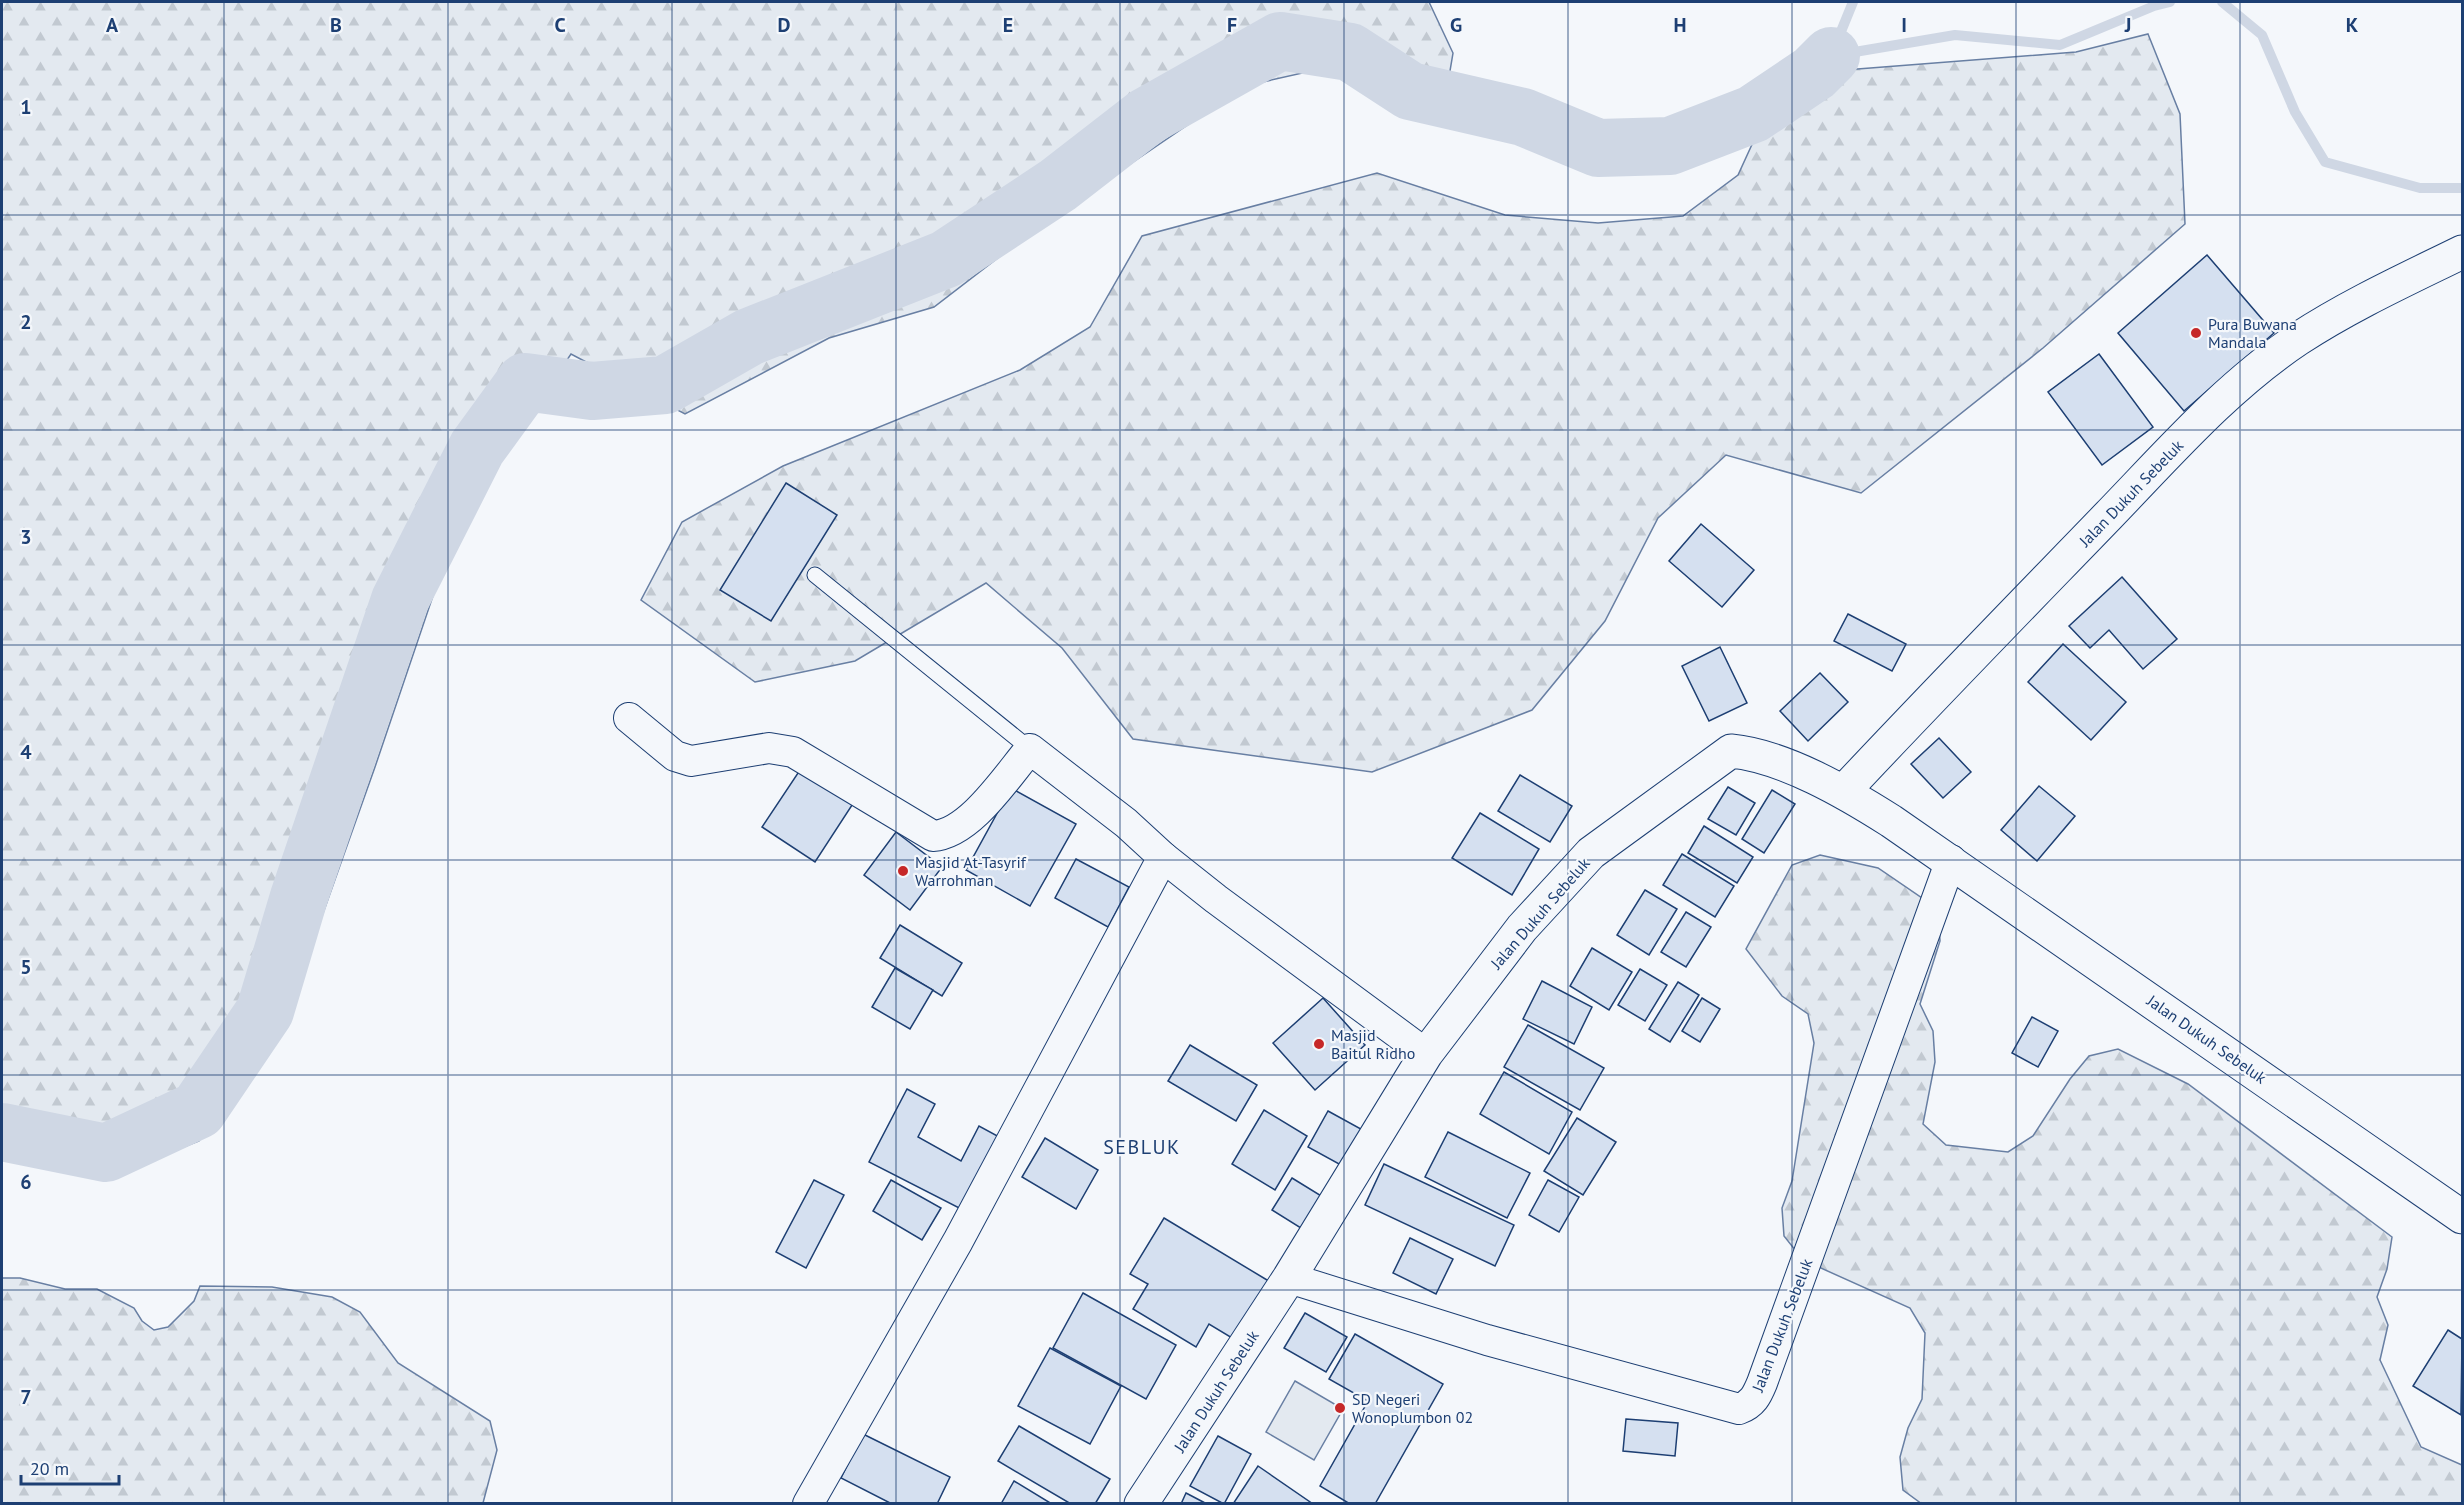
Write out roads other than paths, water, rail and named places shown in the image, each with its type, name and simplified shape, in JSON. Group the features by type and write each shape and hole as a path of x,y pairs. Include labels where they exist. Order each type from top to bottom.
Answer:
{"street":[{"name":"Jalan Dukuh Sebeluk","path":"1844,791 2199,422 2256,370 2298,339 2348,310 2463,252"},
{"path":"629,718 675,756 691,761 770,748 793,753 933,836 950,833 968,822 1030,748 1126,823 1163,857 1216,899 1426,1054"},
{"name":"Jalan Dukuh Sebeluk","path":"1140,1503 1289,1278 1426,1054 1522,928 1591,854 1731,751 1750,753 1844,791 1951,860 2463,1217"},
{"path":"808,1503 958,1241 1163,857"},
{"name":"Jalan Dukuh Sebeluk","path":"1289,1278 1487,1340 1740,1409 1746,1406 1754,1400 1762,1383 1951,860"}],"lane":[{"path":"815,575 1030,748"}],"waterway":[{"path":"1831,56 1853,2"},
{"path":"1831,56 1955,35 2060,45 2154,6 2170,2"},
{"path":"2222,2 2262,35 2295,112 2325,162 2420,188 2462,188"},
{"path":"2,1132 106,1153 198,1110 265,1011 299,897 400,600 477,448 525,382 592,391 665,385 749,337 946,259 1058,185 1147,116 1280,41 1350,52 1410,91 1523,117 1598,148 1670,146 1753,114 1814,73 1831,56"}],"place":[{"name":"Pura Buwana Mandala","path":"2196,333"},
{"name":"Masjid At-Tasyrif Warrohman","path":"903,871"},
{"name":"Masjid Baitul Ridho","path":"1319,1044"},
{"name":"SD Negeri Wonoplumbon 02","path":"1340,1408"}],"district":[{"name":"SEBLUK","path":"1142,1147"}]}
